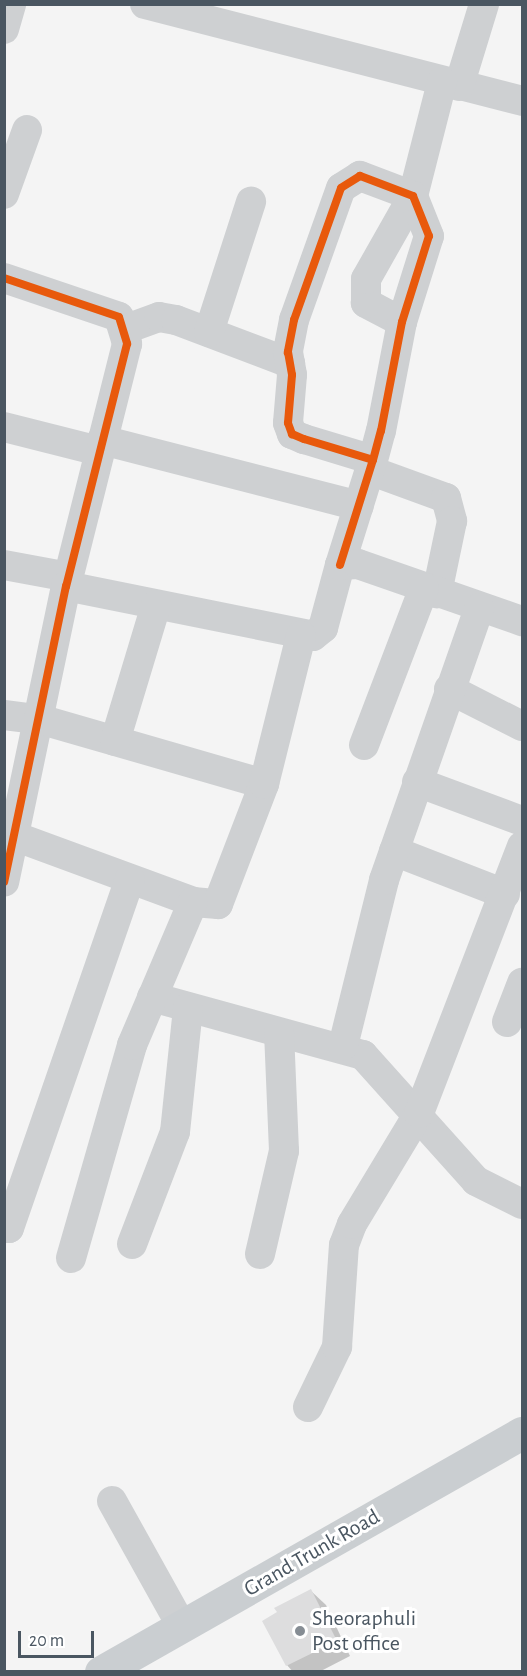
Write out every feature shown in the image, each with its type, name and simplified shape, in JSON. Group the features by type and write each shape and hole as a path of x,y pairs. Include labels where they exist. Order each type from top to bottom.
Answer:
{"main road":[{"name":"Grand Trunk Road","path":"116,1668 522,1433"}],"street":[{"path":"4,29 11,4"},
{"path":"402,322 366,303 364,292 413,196 451,84 484,4"},
{"path":"162,7 522,101"},
{"path":"4,194 27,130"},
{"path":"4,565 156,605 301,636 323,628 371,465 402,322 428,250 425,219 413,196 360,176 341,188 294,320 290,363 288,423 292,434 371,465 446,498 452,521 431,590 364,746"},
{"path":"209,332 251,202"},
{"path":"4,278 119,316 126,329 127,345 68,581 4,882"},
{"path":"126,329 159,317 209,332 290,363"},
{"path":"4,427 100,446 358,506"},
{"path":"340,565 358,564 479,608 522,621"},
{"path":"116,741 156,605"},
{"path":"344,1046 394,852 479,608"},
{"path":"14,836 193,902 210,906 225,897 264,784 301,636"},
{"path":"449,690 522,726"},
{"path":"4,715 39,719 264,784"},
{"path":"417,782 522,820"},
{"path":"308,1407 329,1370 342,1326 342,1269 348,1234 419,1113 522,846"},
{"path":"394,852 505,894"},
{"path":"4,1227 9,1228 130,879"},
{"path":"71,1258 122,1075 152,997 193,902"},
{"path":"507,1022 522,983"},
{"path":"152,997 279,1032 344,1046 377,1067 476,1181 522,1204"},
{"path":"132,1244 175,1132 188,1008"},
{"path":"260,1254 284,1150 279,1032"},
{"path":"112,1501 182,1628"}],"building":[{"name":"Sheoraphuli Post office","path":"311,1589 337,1641 286,1666 262,1621 277,1612 274,1608"}],"cycle path":[{"path":"340,565 373,460 381,431 402,322 429,236 413,196 360,176 341,188 294,320 288,352 292,375 288,423 292,434 373,460"},
{"path":"4,278 119,317 127,344 66,586 4,882"}],"place":[{"name":"Sheoraphuli Post office","path":"300,1631"}]}
